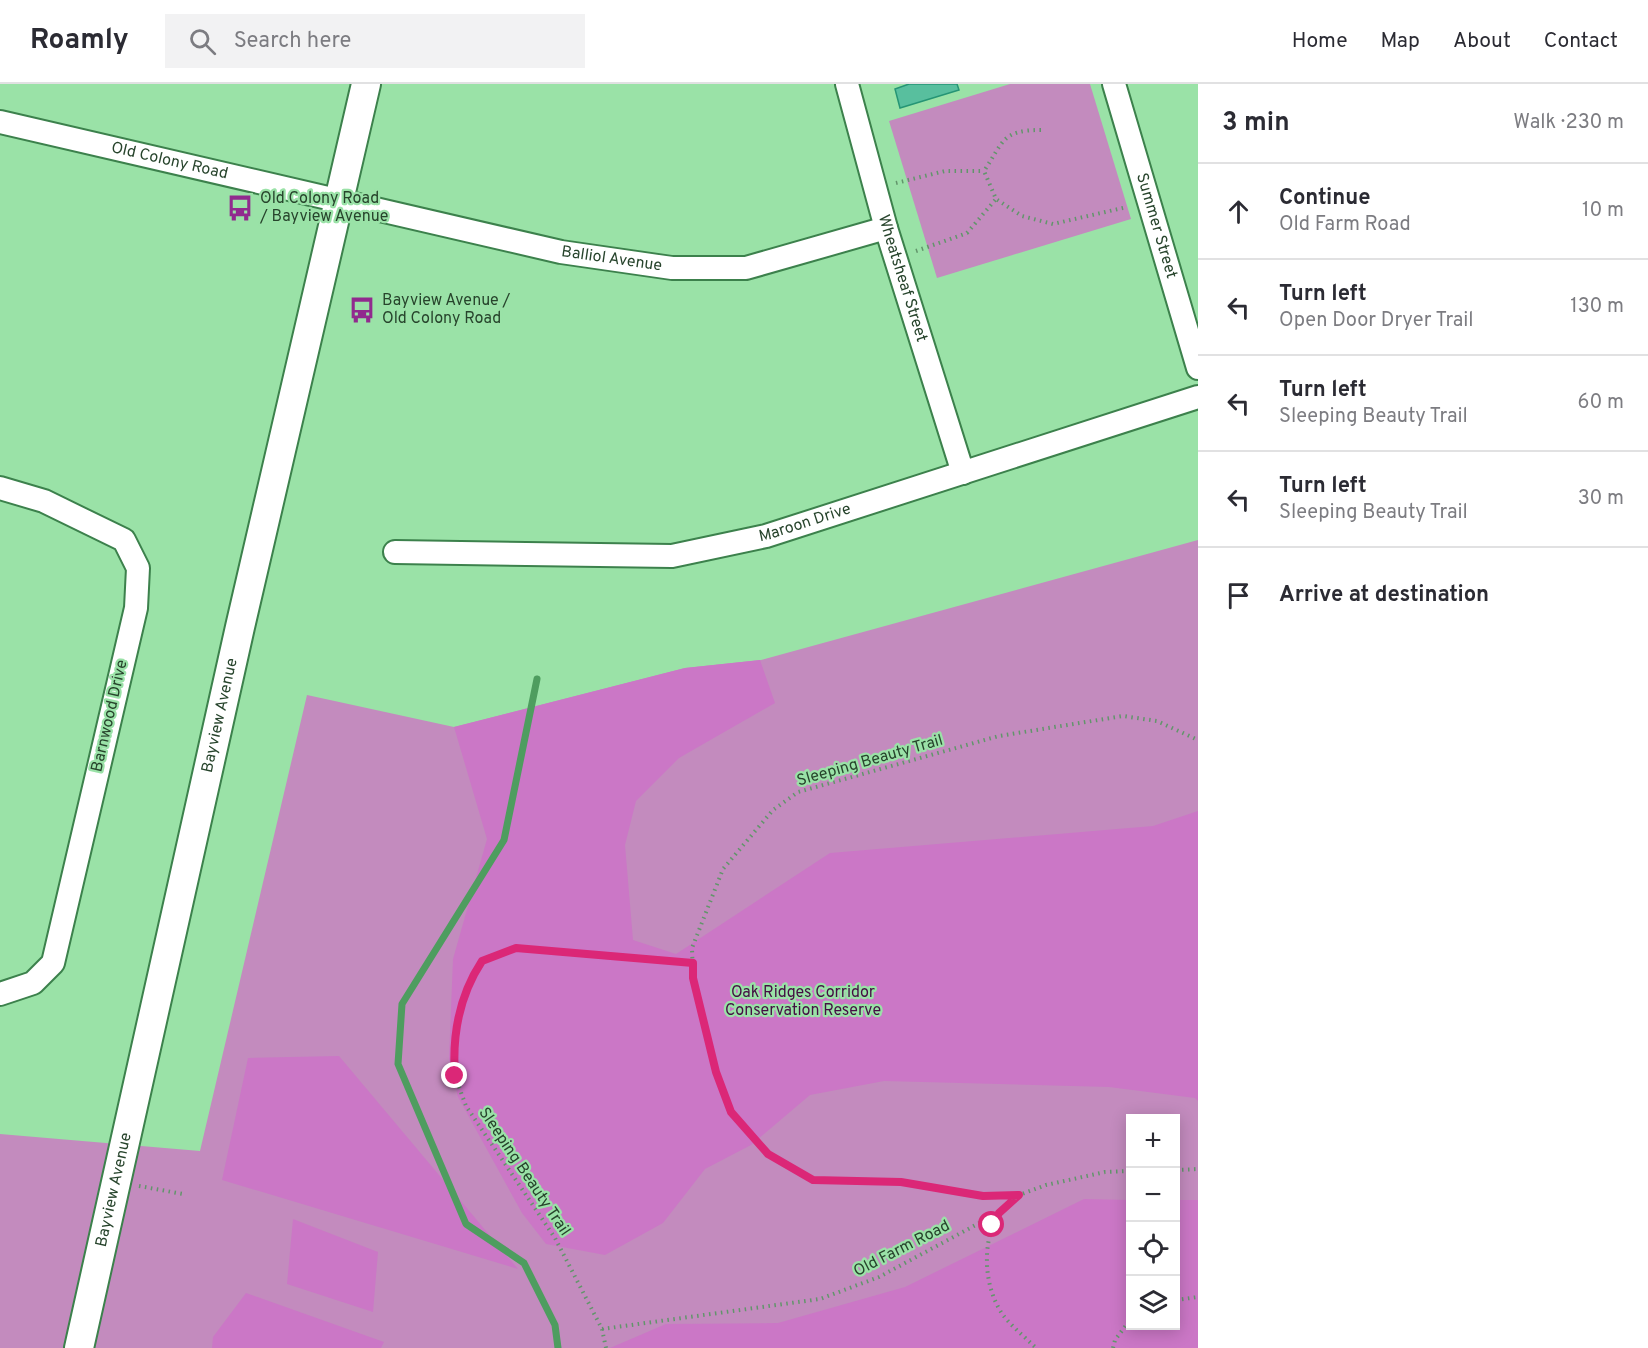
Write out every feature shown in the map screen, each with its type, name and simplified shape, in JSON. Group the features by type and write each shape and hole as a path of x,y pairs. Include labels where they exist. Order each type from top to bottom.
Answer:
{"main road":[{"name":"Bayview Avenue","path":"79,1348 366,84"}],"street":[{"name":"Wheatsheaf Street","path":"847,84 886,228 963,473"},
{"name":"Summer Street","path":"1114,84 1198,368"},
{"name":"Old Colony Road","path":"0,122 338,202"},
{"name":"Balliol Avenue","path":"338,202 561,252 672,268 746,268 886,228"},
{"name":"Maroon Drive","path":"395,552 672,556 766,536 1198,397"},
{"name":"Barnwood Drive","path":"0,488 44,501 124,540 138,568 136,608 53,963 33,983 0,994"}],"path":[{"path":"984,171 1009,134 1022,130 1041,130"},
{"path":"875,189 945,171 984,171"},
{"path":"984,171 996,199 1022,216 1053,225 1149,202"},
{"path":"896,258 967,233 996,199"},
{"name":"Sleeping Beauty Trail","path":"606,1348 602,1329 555,1238 466,1106 455,1076 453,1048 459,1010 481,962 513,948 693,963 692,948 723,869 773,810 798,792 999,736 1123,716 1157,721 1198,740"},
{"path":"693,963 693,978 716,1072 731,1112 768,1154 813,1180 901,1182 983,1196 1019,1195"},
{"path":"1180,1170 1198,1169"},
{"name":"Old Farm Road","path":"602,1329 820,1299 879,1277 999,1213 1019,1195 1046,1185 1105,1172 1126,1171"},
{"path":"116,1181 183,1194"},
{"path":"999,1213 991,1227 986,1258 993,1293 1003,1315 1036,1348"},
{"path":"1180,1299 1198,1297"},
{"path":"1113,1348 1126,1327"}],"green space":[{"path":"1010,84 1090,84 1131,219 937,278 889,121"},
{"name":"Oak Ridges Corridor Conservation Reserve","path":"1198,540 1198,1348 0,1348 0,1134 200,1151 307,695 454,727 685,668 761,660"},
{"path":"760,660 775,703 679,758 636,801 625,845 633,940 676,954 830,853 1153,826 1198,811 1198,1101 1195,1098 1109,1087 884,1081 810,1095 751,1145 705,1169 663,1223 605,1255 546,1244 522,1213 458,1097 449,1059 453,959 487,839 454,727 685,668"},
{"path":"339,1056 518,1269 222,1180 248,1058"},
{"path":"1084,1199 1126,1200 1126,1330 1180,1330 1180,1200 1198,1200 1198,1348 610,1348 666,1324 778,1323 905,1287"},
{"path":"293,1219 378,1252 373,1312 287,1284"},
{"path":"246,1293 384,1342 381,1348 212,1348 213,1337"}],"building":[{"path":"909,84 957,84 959,90 900,108 895,89"}],"waterway":[{"path":"537,679 504,840 402,1004 398,1064 466,1224 524,1263 555,1325 558,1348"}],"place":[{"name":"Old Colony Road / Bayview Avenue","path":"240,208"},
{"name":"Bayview Avenue / Old Colony Road","path":"362,310"}],"route":[{"path":"455,1076 453,1048 459,1010 482,961 516,948 693,963 693,978 716,1072 731,1112 768,1154 813,1180 901,1182 983,1196 1019,1195 999,1213 992,1225"}]}
